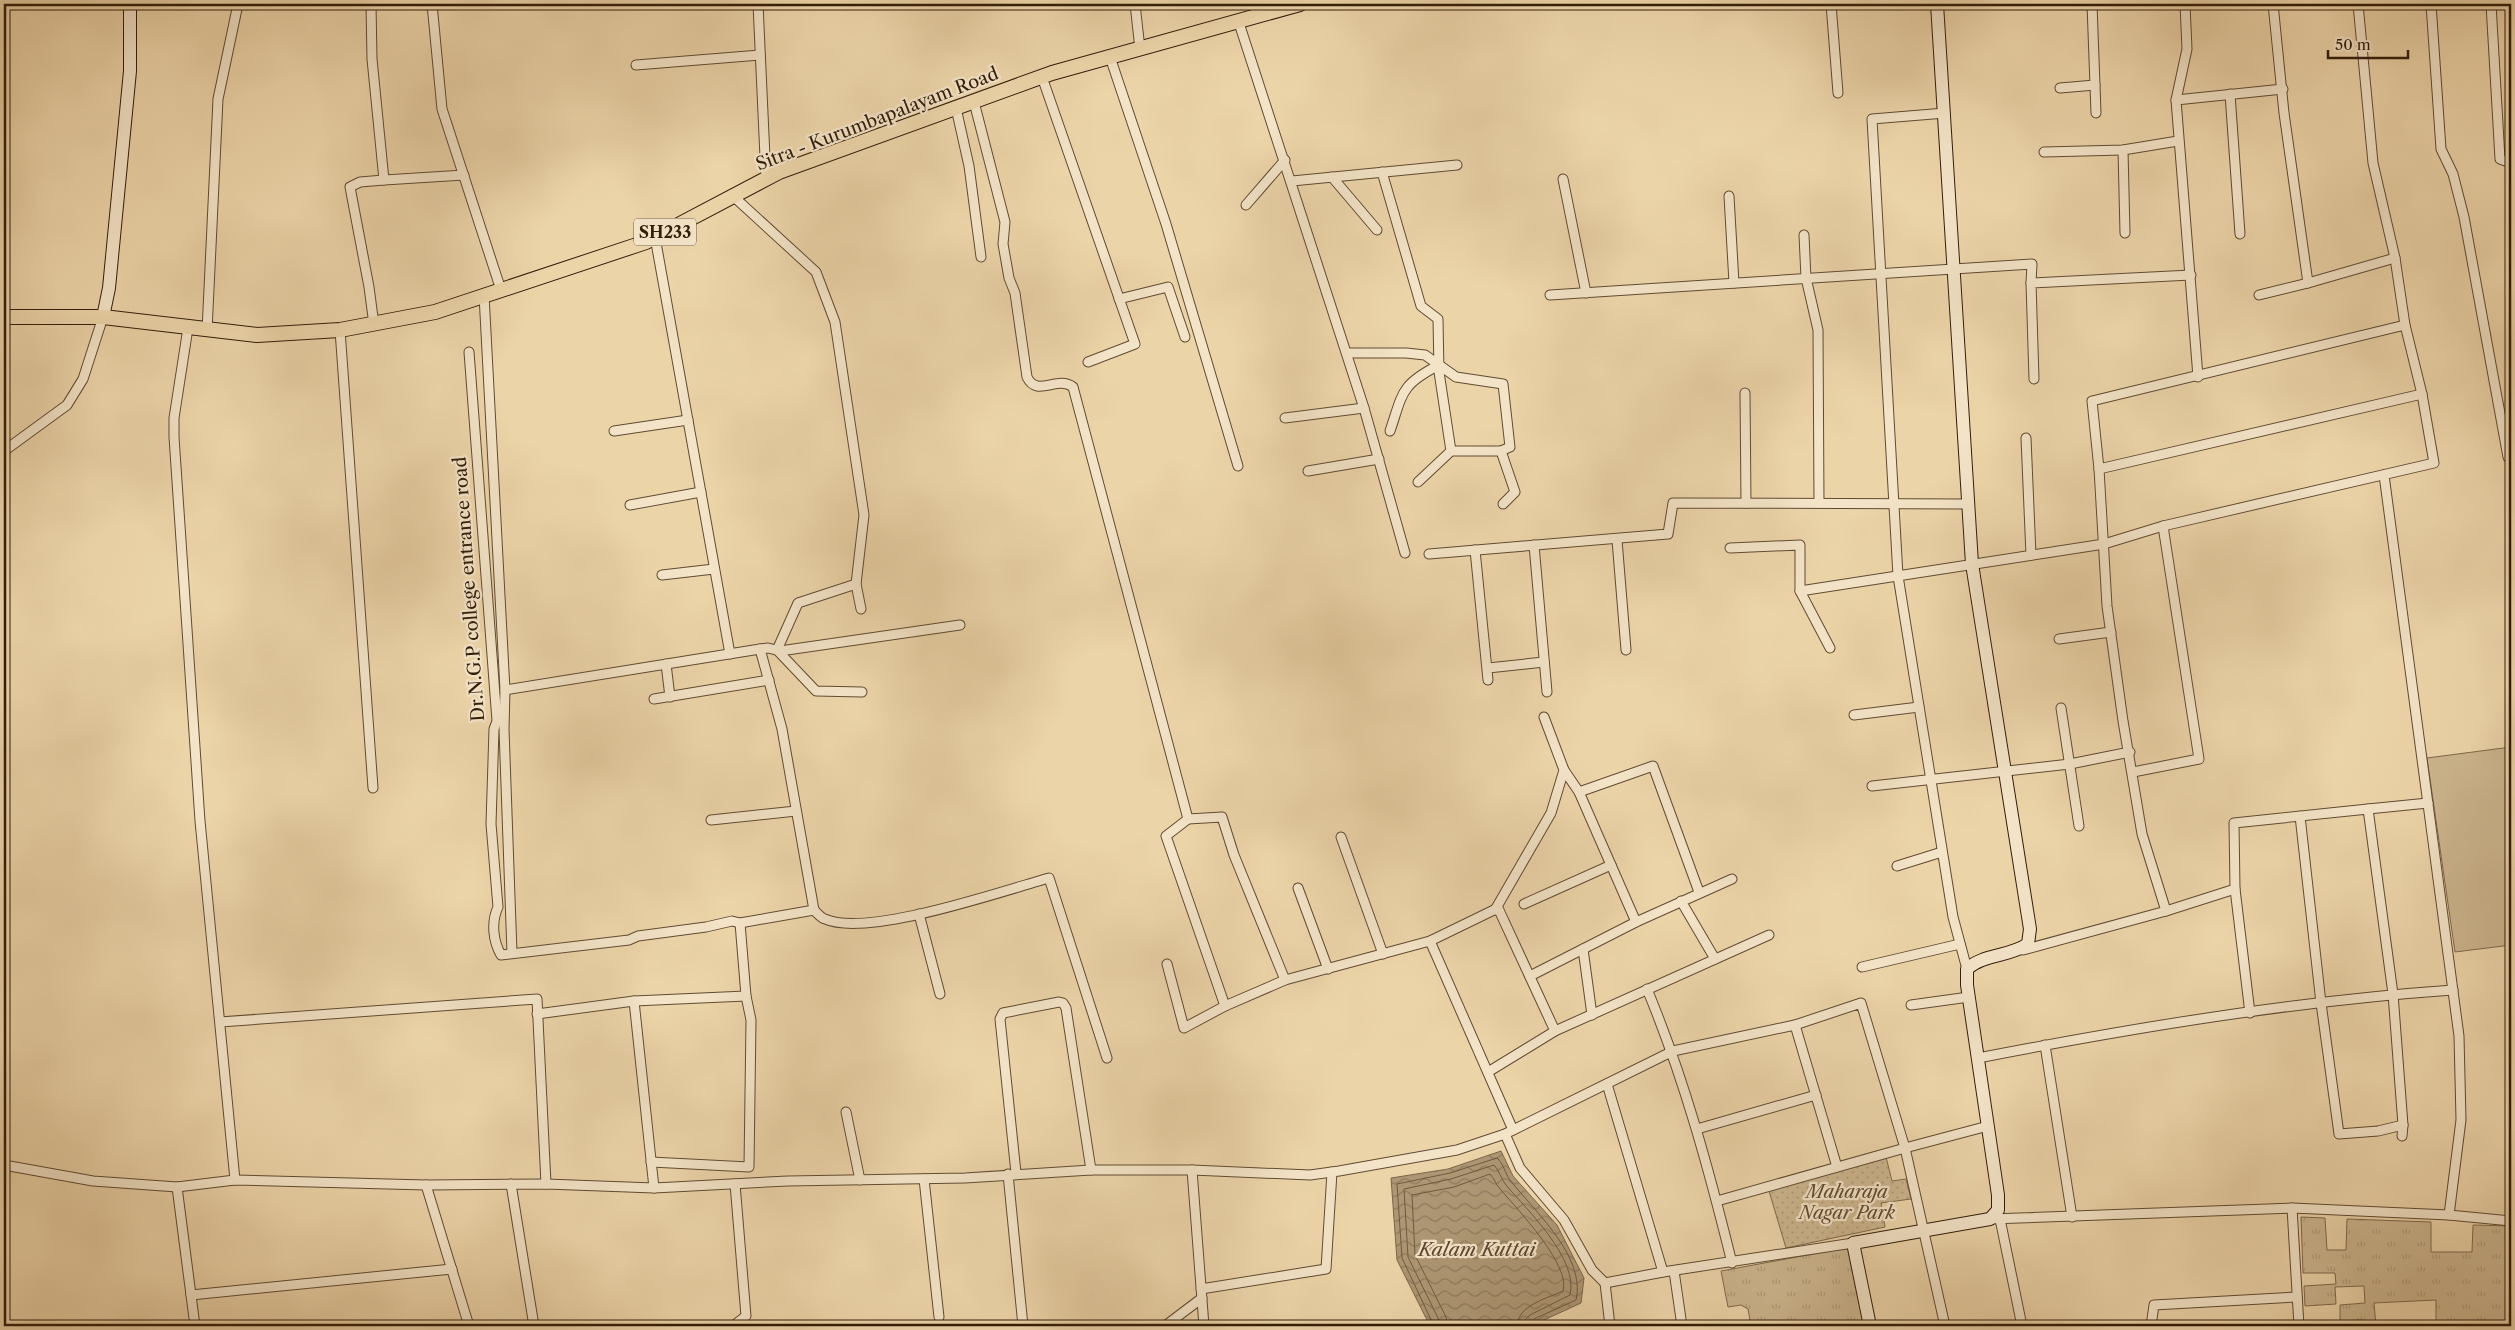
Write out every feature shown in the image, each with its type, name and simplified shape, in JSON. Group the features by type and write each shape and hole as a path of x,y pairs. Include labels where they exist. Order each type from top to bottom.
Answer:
{"main road":[{"name":"Sitra - Kurumbapalayam Road","path":"4,317 103,317 207,331 257,335 340,330 435,312 655,238 779,172 1042,77 1238,20 1275,7 1300,4"}],"street":[{"path":"4,451 67,405 82,378 103,317 109,288 130,71 130,4"},
{"path":"207,331 218,99 238,4"},
{"path":"370,4 372,59 384,180"},
{"path":"432,4 442,109 501,290"},
{"path":"758,4 766,179"},
{"path":"1135,4 1140,48"},
{"path":"1831,4 1838,93"},
{"path":"1937,4 1946,113 1955,268 1966,504 1972,564 2030,929 2028,944 2017,952"},
{"path":"2092,4 2096,113"},
{"path":"2185,4 2187,49 2176,100 2198,376"},
{"path":"2273,4 2308,283"},
{"path":"1800,591 2104,544 2163,526 2434,463 2422,394 2405,325 2394,258 2373,163 2358,4"},
{"path":"2431,4 2441,149 2452,174 2464,218 2508,457 2511,457"},
{"path":"2491,4 2500,159 2511,163"},
{"path":"1238,20 1292,181 1364,408 1405,553"},
{"path":"636,65 760,54"},
{"path":"1110,57 1166,224 1238,466"},
{"path":"1042,77 1135,344 1088,362"},
{"path":"2060,88 2095,85"},
{"path":"2176,100 2283,89"},
{"path":"2230,94 2240,234"},
{"path":"974,102 1005,222 1003,244 1009,278 1015,293 1027,377 1030,384 1038,387 1062,383 1072,387 1188,819"},
{"path":"956,108 969,166 981,257"},
{"path":"1946,113 1872,119 1898,576 1953,917 1967,969 1969,997 1998,1195 1998,1210 1995,1219 2022,1326"},
{"path":"2044,152 2123,150 2178,141"},
{"path":"2123,150 2125,233"},
{"path":"1246,205 1285,160"},
{"path":"1292,181 1457,165"},
{"path":"1382,172 1421,306 1438,319 1439,365 1450,451"},
{"path":"374,325 369,287 350,188 360,182 464,175"},
{"path":"1332,177 1377,230"},
{"path":"1563,178 1586,293"},
{"path":"733,196 816,272 835,322 864,515 856,584 861,609"},
{"path":"1729,196 1734,283"},
{"path":"1804,235 1806,278 1818,330 1819,503"},
{"path":"655,238 730,654"},
{"path":"2259,294 2308,283 2394,258"},
{"path":"1550,295 2032,264 2034,379"},
{"path":"2031,283 2191,275"},
{"path":"1119,299 1168,287 1185,337"},
{"path":"484,296 505,690 504,729 512,954 629,940 638,936 814,910"},
{"path":"2166,911 2142,834 2111,632 2100,469 2092,401 2405,325"},
{"path":"188,328 174,418 174,437 200,821 235,1180"},
{"path":"340,330 373,788"},
{"name":"Dr.N.G.P college entrance road","path":"469,352 497,722 494,729 491,824 498,907 493,918 496,946 502,955 512,954"},
{"path":"1347,354 1406,353 1425,355 1456,377 1503,384 1510,447 1501,451 1450,451 1418,482"},
{"path":"1390,431 1404,390 1419,376 1439,365"},
{"path":"1744,393 1746,503"},
{"path":"2100,469 2422,394"},
{"path":"1285,418 1364,408"},
{"path":"614,431 688,420"},
{"path":"2026,438 2031,555"},
{"path":"1501,451 1515,492 1503,504"},
{"path":"1308,471 1379,459"},
{"path":"2384,475 2459,1036 2461,1120 2449,1215"},
{"path":"630,505 701,492"},
{"path":"1429,554 1617,540 1668,534 1673,502 1966,504"},
{"path":"2133,772 2199,759 2163,526"},
{"path":"1617,540 1626,650"},
{"path":"1534,545 1547,692"},
{"path":"1730,548 1800,545 1800,591 1830,648"},
{"path":"1475,550 1488,680"},
{"path":"662,575 714,569"},
{"path":"777,650 798,603 856,584"},
{"path":"505,690 760,649 777,650 960,624"},
{"path":"2059,639 2111,632"},
{"path":"760,649 782,729 814,910 825,919 851,924 897,920 1049,878 1107,1058"},
{"path":"777,650 816,691 862,692"},
{"path":"1488,668 1544,662"},
{"path":"666,664 670,697"},
{"path":"654,700 769,680"},
{"path":"1854,715 1919,708"},
{"path":"2061,708 2079,826"},
{"path":"1544,717 1564,770 1579,792 1636,922"},
{"path":"1872,786 2070,764 2130,752"},
{"path":"1579,792 1653,766 1699,892"},
{"path":"1495,910 1551,813 1564,770"},
{"path":"2250,1013 2235,889 2234,823 2428,803"},
{"path":"2368,809 2393,994 2403,1124 2402,1136"},
{"path":"711,820 796,812"},
{"path":"2300,816 2321,1003 2339,1134 2378,1131 2403,1124"},
{"path":"1225,1006 1166,836 1188,819 1222,817 1234,855 1285,980"},
{"path":"1342,837 1383,954"},
{"path":"1897,866 1942,852"},
{"path":"1524,904 1611,865"},
{"path":"1530,976 1681,900 1732,879"},
{"path":"1298,888 1328,969"},
{"path":"1967,969 1975,961 2017,952 2166,911 2235,889"},
{"path":"1681,900 1715,959"},
{"path":"1167,964 1184,1028 1225,1006 1285,980 1430,941 1498,908 1555,1031"},
{"path":"919,914 940,994"},
{"path":"651,1162 749,1167 751,1020 746,996 740,922"},
{"path":"1488,1072 1555,1031 1769,935"},
{"path":"1430,941 1488,1072 1520,1168 1564,1220 1592,1270 1605,1283 1610,1326"},
{"path":"1862,966 1960,944"},
{"path":"1583,949 1592,1014"},
{"path":"1647,989 1673,1051 1697,1129 1732,1263"},
{"path":"1978,1058 2044,1045 2250,1013 2393,994 2453,990"},
{"path":"538,1014 634,1001 746,996"},
{"path":"1911,1005 1969,997"},
{"path":"220,1022 537,999 546,1184"},
{"path":"634,1001 654,1188"},
{"path":"1023,1326 1000,1019 1003,1014 1059,1002 1063,1003 1066,1008 1091,1170"},
{"path":"4,1165 93,1181 177,1187 235,1180 426,1185 546,1184 654,1188 924,1179 1091,1170 1192,1170 1310,1175 1457,1150 1509,1132 1673,1051 1795,1025 1861,1003 1905,1148 1945,1326"},
{"path":"1795,1025 1837,1167"},
{"path":"2044,1045 2072,1217"},
{"path":"1607,1084 1663,1272"},
{"path":"1697,1129 1816,1095"},
{"path":"846,1112 860,1180"},
{"path":"1717,1201 1988,1126"},
{"path":"1192,1170 1204,1326"},
{"path":"1165,1326 1202,1293 1326,1269 1332,1172"},
{"path":"924,1179 939,1317"},
{"path":"512,1184 534,1326"},
{"path":"734,1326 746,1316 735,1184"},
{"path":"426,1185 469,1326"},
{"path":"177,1187 195,1326"},
{"path":"2292,1208 2299,1326"},
{"path":"1605,1283 1995,1219 2292,1208 2449,1215 2511,1221"},
{"path":"1853,1243 1870,1326"},
{"path":"191,1295 452,1268"},
{"path":"1674,1271 1682,1326"},
{"path":"2151,1326 2154,1305 2297,1297"}],"green space":[{"path":"2511,747 2511,945 2455,952 2427,758"},
{"name":"Maharaja Nagar Park","path":"1886,1157 1892,1181 1906,1179 1911,1199 1881,1203 1885,1227 1786,1248 1769,1191"},
{"path":"2301,1217 2325,1218 2327,1250 2346,1250 2347,1219 2431,1222 2431,1252 2472,1252 2473,1225 2511,1226 2511,1326 2436,1326 2436,1300 2374,1303 2376,1326 2364,1326 2363,1320 2340,1321 2340,1305 2365,1303 2364,1286 2335,1287 2336,1304 2305,1306 2304,1286 2336,1284 2335,1273 2303,1273"},
{"path":"1851,1247 1866,1326 1751,1326 1748,1309 1741,1305 1728,1307 1721,1271"}],"water":[{"name":"Kalam Kuttai","path":"1501,1151 1513,1176 1557,1225 1584,1278 1581,1303 1531,1326 1430,1326 1397,1260 1391,1178 1448,1169"}]}
